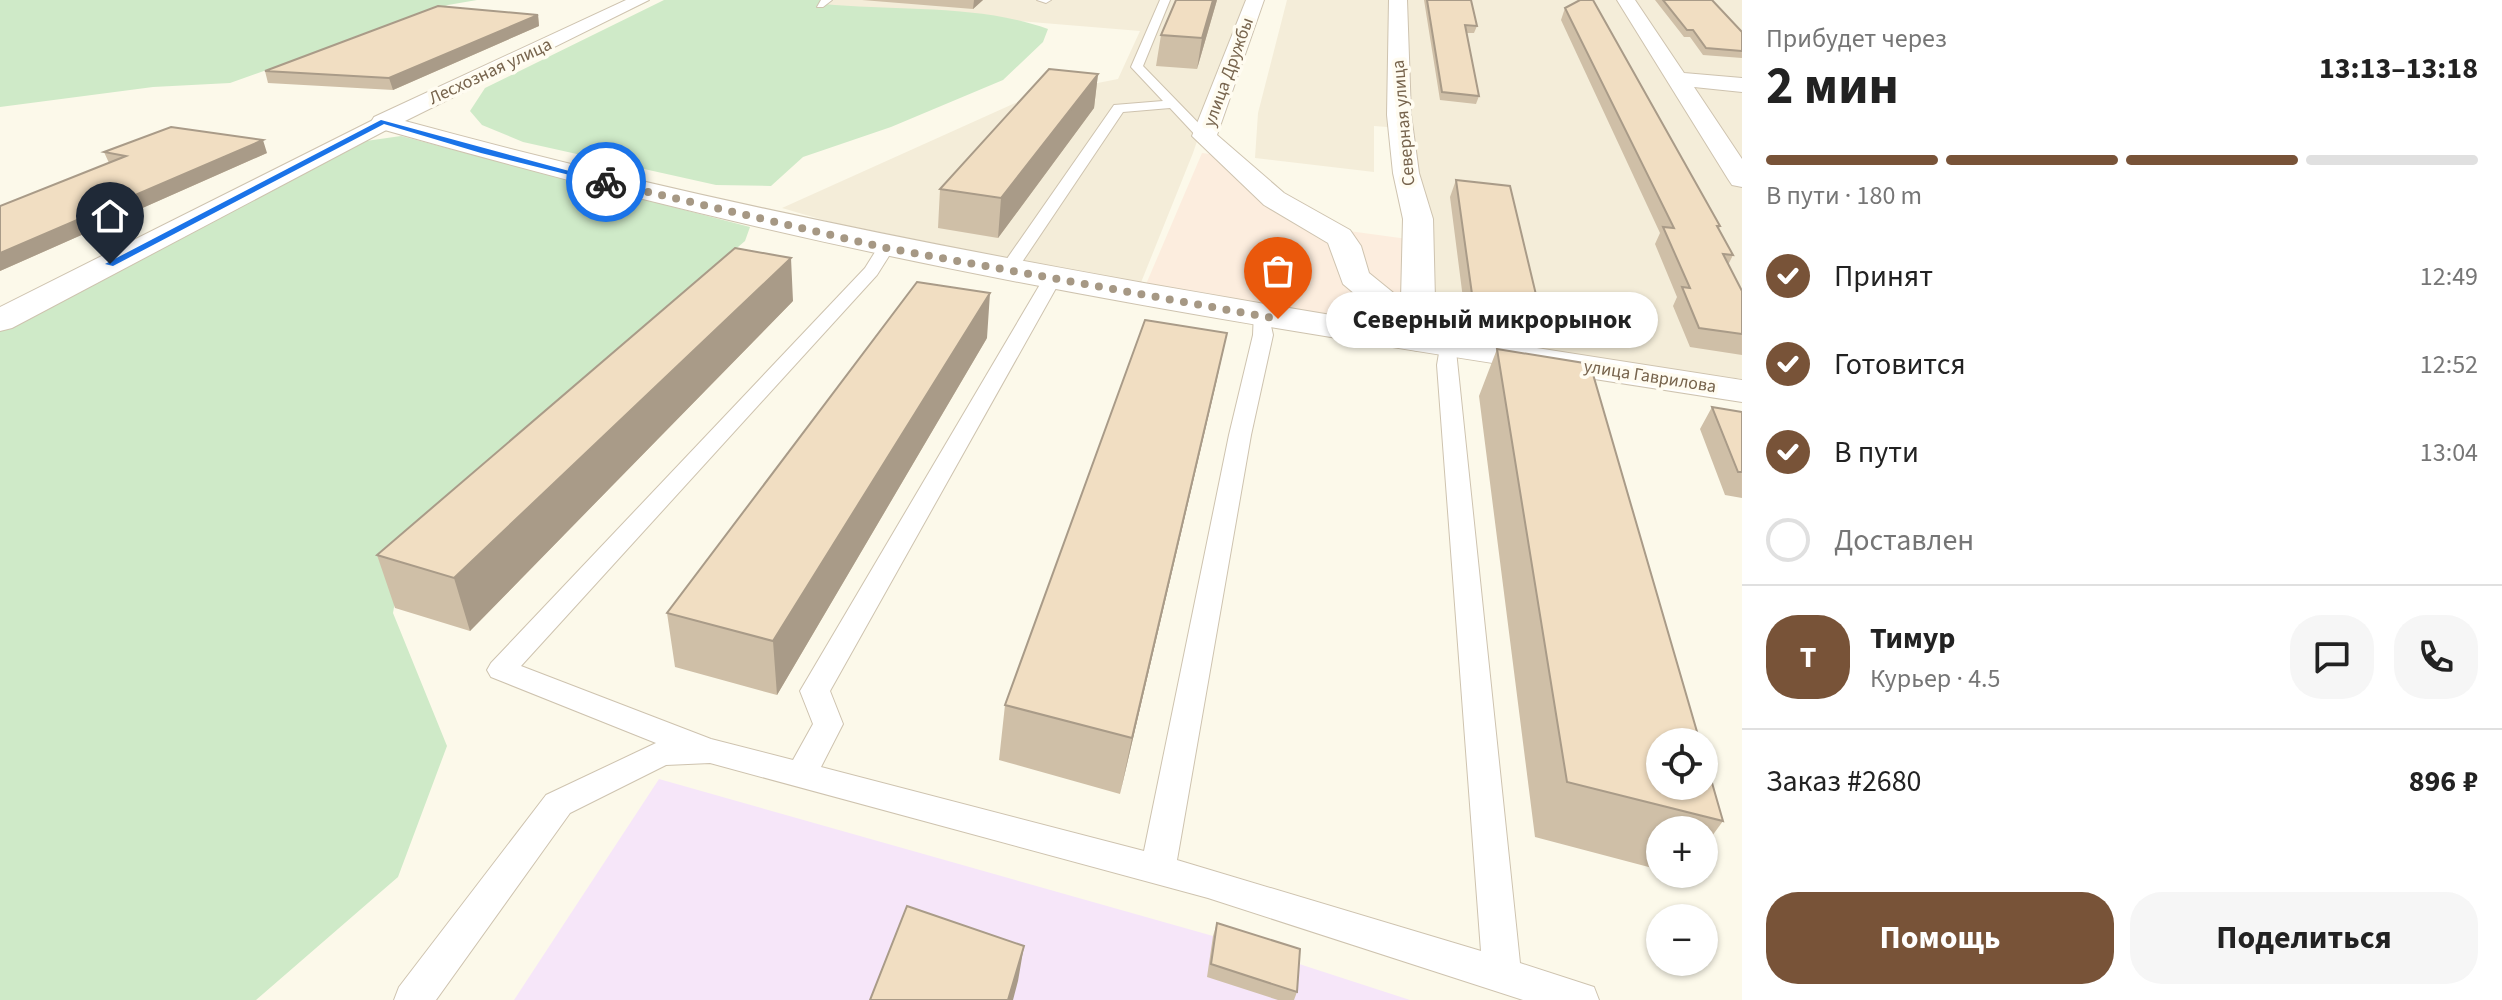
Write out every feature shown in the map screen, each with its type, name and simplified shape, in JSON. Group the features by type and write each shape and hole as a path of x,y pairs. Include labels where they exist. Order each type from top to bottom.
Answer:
{"street":[{"name":"Лесхозная улица","path":"0,321 383,122 640,0"},
{"name":"улица Дружбы","path":"1255,0 1204,136 1286,208 1334,229 1351,255 1354,277 1428,338"},
{"name":"Северная улица","path":"1398,0 1399,115 1406,173 1418,219 1428,338"},
{"path":"1626,0 1742,179"},
{"path":"1677,79 1742,85"},
{"name":"улица Гаврилова","path":"383,122 498,156 886,248 1006,273 1261,316 1428,338 1742,391"}],"lane":[{"path":"1165,0 1137,67 1204,136"},
{"path":"1006,273 1119,108 1172,104"},
{"path":"886,248 871,271 501,670 710,751 1158,869 1580,1000"},
{"path":"801,775 828,724 815,691 1051,281"},
{"path":"1158,869 1240,435 1263,335 1261,316"},
{"path":"1428,338 1502,975"},
{"path":"413,1000 558,804 662,753 710,751"}],"shaded area":[{"path":"817,0 1245,0 1193,153 1140,285 830,222 782,208 1031,96 1118,79 1140,31 810,4"},
{"path":"1287,0 1742,0 1742,382 1432,331 1430,205 1417,190 1413,129 1374,126 1374,172 1255,158 1258,113"},
{"path":"1202,153 1225,156 1334,229 1415,240 1418,329 1141,296"},
{"path":"659,779 1213,936 1410,1000 514,1000"}],"green space":[{"path":"0,0 477,0 448,5 230,83 153,87 0,107"},
{"path":"664,0 820,0 823,4 966,12 1022,21 1048,29 1043,42 1003,80 891,127 803,157 771,186 716,185 523,142 482,125 470,111 485,88"},
{"path":"401,136 750,227 745,241 407,531 393,613 447,746 398,877 256,1000 0,1000 0,316 366,141"}],"building":[{"path":"1176,0 1213,0 1202,38 1161,35"},
{"path":"1427,0 1471,0 1477,26 1465,25 1479,96 1442,92"},
{"path":"1580,0 1593,0 1720,226 1717,226 1733,255 1723,254 1742,291 1742,334 1699,328 1682,287 1690,288 1663,227 1674,228 1565,8"},
{"path":"1663,0 1712,0 1742,32 1742,51 1706,48"},
{"path":"438,6 538,15 389,78 265,71"},
{"path":"1049,69 1098,74 1001,198 940,189"},
{"path":"171,127 263,140 0,253 0,206 126,156 104,152"},
{"path":"1456,180 1510,186 1538,303 1472,294"},
{"path":"735,248 791,258 454,578 377,555"},
{"path":"917,282 990,293 773,641 667,613"},
{"path":"1145,320 1227,333 1132,738 1005,705"},
{"path":"1497,349 1590,364 1696,728 1646,728 1646,800 1717,800 1723,821 1718,820 1718,816 1703,816 1567,782"},
{"path":"1712,407 1742,412 1742,472 1738,472"},
{"path":"907,906 1024,946 1008,1000 870,1000"},
{"path":"1217,923 1300,949 1297,992 1211,964"}],"way so far":[{"path":"606,182 827,236 1006,273 1278,319"}],"place":[{"name":"Северный микрорынок","path":"1278,319"}],"route":[{"path":"110,264 383,122 483,152 606,182"}]}
